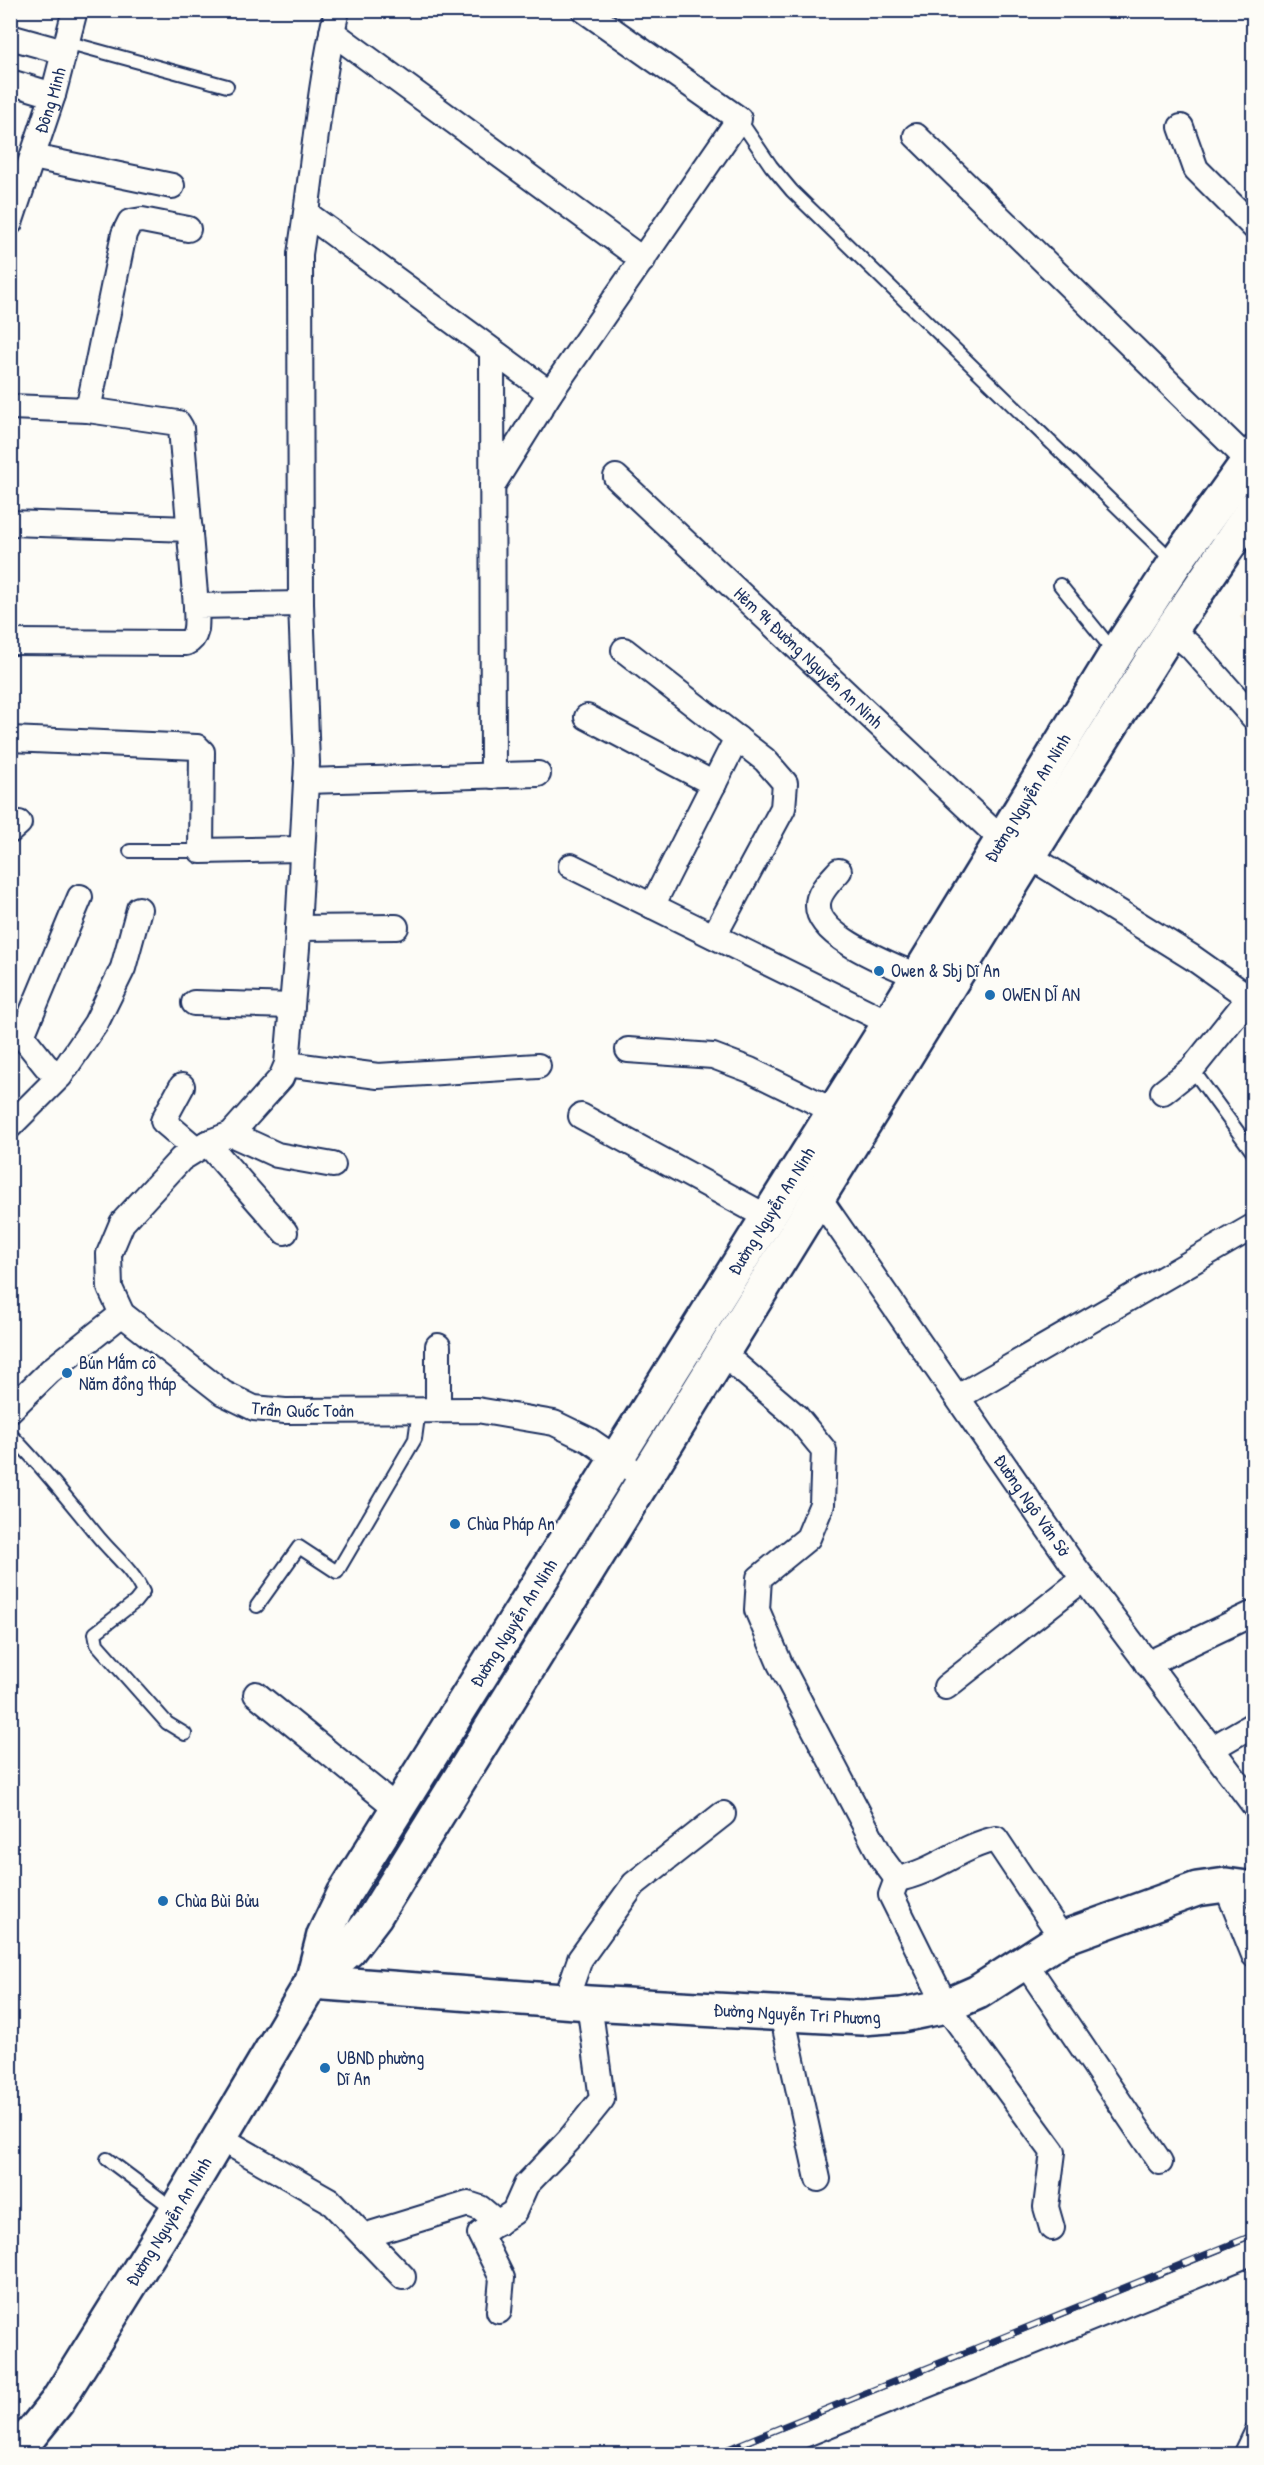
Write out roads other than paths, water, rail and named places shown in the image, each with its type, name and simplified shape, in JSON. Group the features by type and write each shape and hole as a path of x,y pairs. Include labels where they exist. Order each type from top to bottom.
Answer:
{"main road":[{"name":"Đường Nguyễn An Ninh","path":"312,1982 349,1950 375,1916 721,1352 819,1198 903,1029 917,976 1143,611 1251,456"},
{"name":"Đường Nguyễn An Ninh","path":"15,2454 57,2402 176,2211 312,1982 330,1918 834,1111 903,1029 1029,856 1171,630 1254,508"},
{"path":"1143,611 1171,630"},
{"name":"Đường Nguyễn Tri Phương","path":"312,1982 782,2014 862,2018 902,2015 946,2006 978,1992 1026,1964 1062,1938 1197,1889 1240,1887"}],"street":[{"name":"Đông Minh","path":"10,224 53,95 75,10"},
{"path":"492,486 550,393 739,119 584,10"},
{"path":"10,1410 50,1371 122,1314 110,1288 109,1254 122,1223 181,1159 202,1146 231,1134 281,1078 287,1064 306,781 301,604 300,254 307,214 308,182 335,21 643,260"},
{"path":"10,37 65,47"},
{"path":"10,82 53,95"},
{"path":"1181,128 1196,169 1254,227"},
{"path":"915,136 1251,456"},
{"path":"33,157 172,186"},
{"path":"307,214 550,393"},
{"path":"88,410 130,222 142,220 188,229"},
{"path":"492,351 493,776"},
{"path":"10,408 88,410 178,423 196,606 196,633 192,641 186,643 10,642"},
{"name":"Hẻm 94 Đường Nguyễn An Ninh","path":"616,477 1001,839"},
{"path":"10,523 190,529"},
{"path":"196,606 301,604"},
{"path":"1171,630 1191,647 1254,718"},
{"path":"624,650 765,759 785,783 783,808 714,936"},
{"path":"587,717 714,784"},
{"path":"652,906 737,738"},
{"path":"10,739 197,747 202,752 201,851 302,849"},
{"path":"306,781 538,774"},
{"path":"1029,856 1193,958 1252,1000 1192,1069 1163,1092"},
{"path":"571,866 903,1029"},
{"path":"839,870 819,897 817,908 823,921 848,942 917,976"},
{"path":"60,1076 46,1066 18,1031 80,897"},
{"path":"10,1125 60,1076 96,1023 123,968 139,909"},
{"path":"297,928 396,927"},
{"path":"194,1003 292,1006"},
{"path":"628,1050 713,1056 750,1070 834,1111"},
{"path":"287,1064 378,1076 538,1066"},
{"path":"182,1086 163,1121 202,1146 285,1232"},
{"path":"581,1116 767,1217"},
{"path":"231,1134 277,1155 333,1165"},
{"name":"Đường Ngô Văn Sở","path":"819,1198 1083,1579 1254,1805"},
{"path":"958,1397 1254,1226"},
{"name":"Trần Quốc Toản","path":"122,1314 223,1393 254,1408 285,1411 477,1410 554,1423 589,1440 644,1478"},
{"path":"428,1410 438,1346"},
{"path":"721,1352 797,1417 824,1450 822,1504 808,1538 759,1578 757,1610 780,1664 883,1860 897,1879"},
{"path":"946,1687 1083,1579"},
{"path":"1147,1664 1254,1613"},
{"path":"256,1694 398,1809"},
{"path":"1211,1749 1254,1724"},
{"path":"499,2311 502,2278 480,2234 514,2212 526,2185 602,2099 578,2001 580,1959 634,1884 723,1814"},
{"path":"897,1879 913,1876 982,1842 996,1839 1062,1938"},
{"path":"897,1879 891,1895 946,2006 1053,2152 1046,2207 1052,2229"},
{"path":"1240,1887 1254,1955"},
{"path":"1026,1964 1160,2162"},
{"path":"782,2014 818,2179"},
{"path":"220,2138 329,2200 403,2277"},
{"path":"364,2236 468,2204 480,2208 498,2223"},
{"path":"774,2451 1254,2252"}],"lane":[{"path":"65,47 227,86"},
{"path":"739,119 771,166 792,191 1175,563"},
{"path":"1060,585 1116,654"},
{"path":"130,851 201,851"},
{"path":"1192,1069 1254,1154"},
{"path":"257,1606 299,1546 337,1572 415,1439 428,1410"},
{"path":"10,1434 36,1460 95,1534 136,1578 143,1592 135,1602 95,1633 97,1644 167,1723 185,1734"},
{"path":"107,2159 176,2211"},
{"path":"1240,2454 1254,2426"}],"railway":[{"path":"716,2454 1254,2235"}],"place":[{"name":"Owen & Sbj Dĩ An","path":"879,971"},
{"name":"OWEN DĨ AN","path":"990,995"},
{"name":"Bún Mắm cô Năm đồng tháp","path":"67,1373"},
{"name":"Chùa Pháp An","path":"455,1524"},
{"name":"Chùa Bùi Bửu","path":"163,1901"},
{"name":"UBND phường Dĩ An","path":"325,2068"}]}
